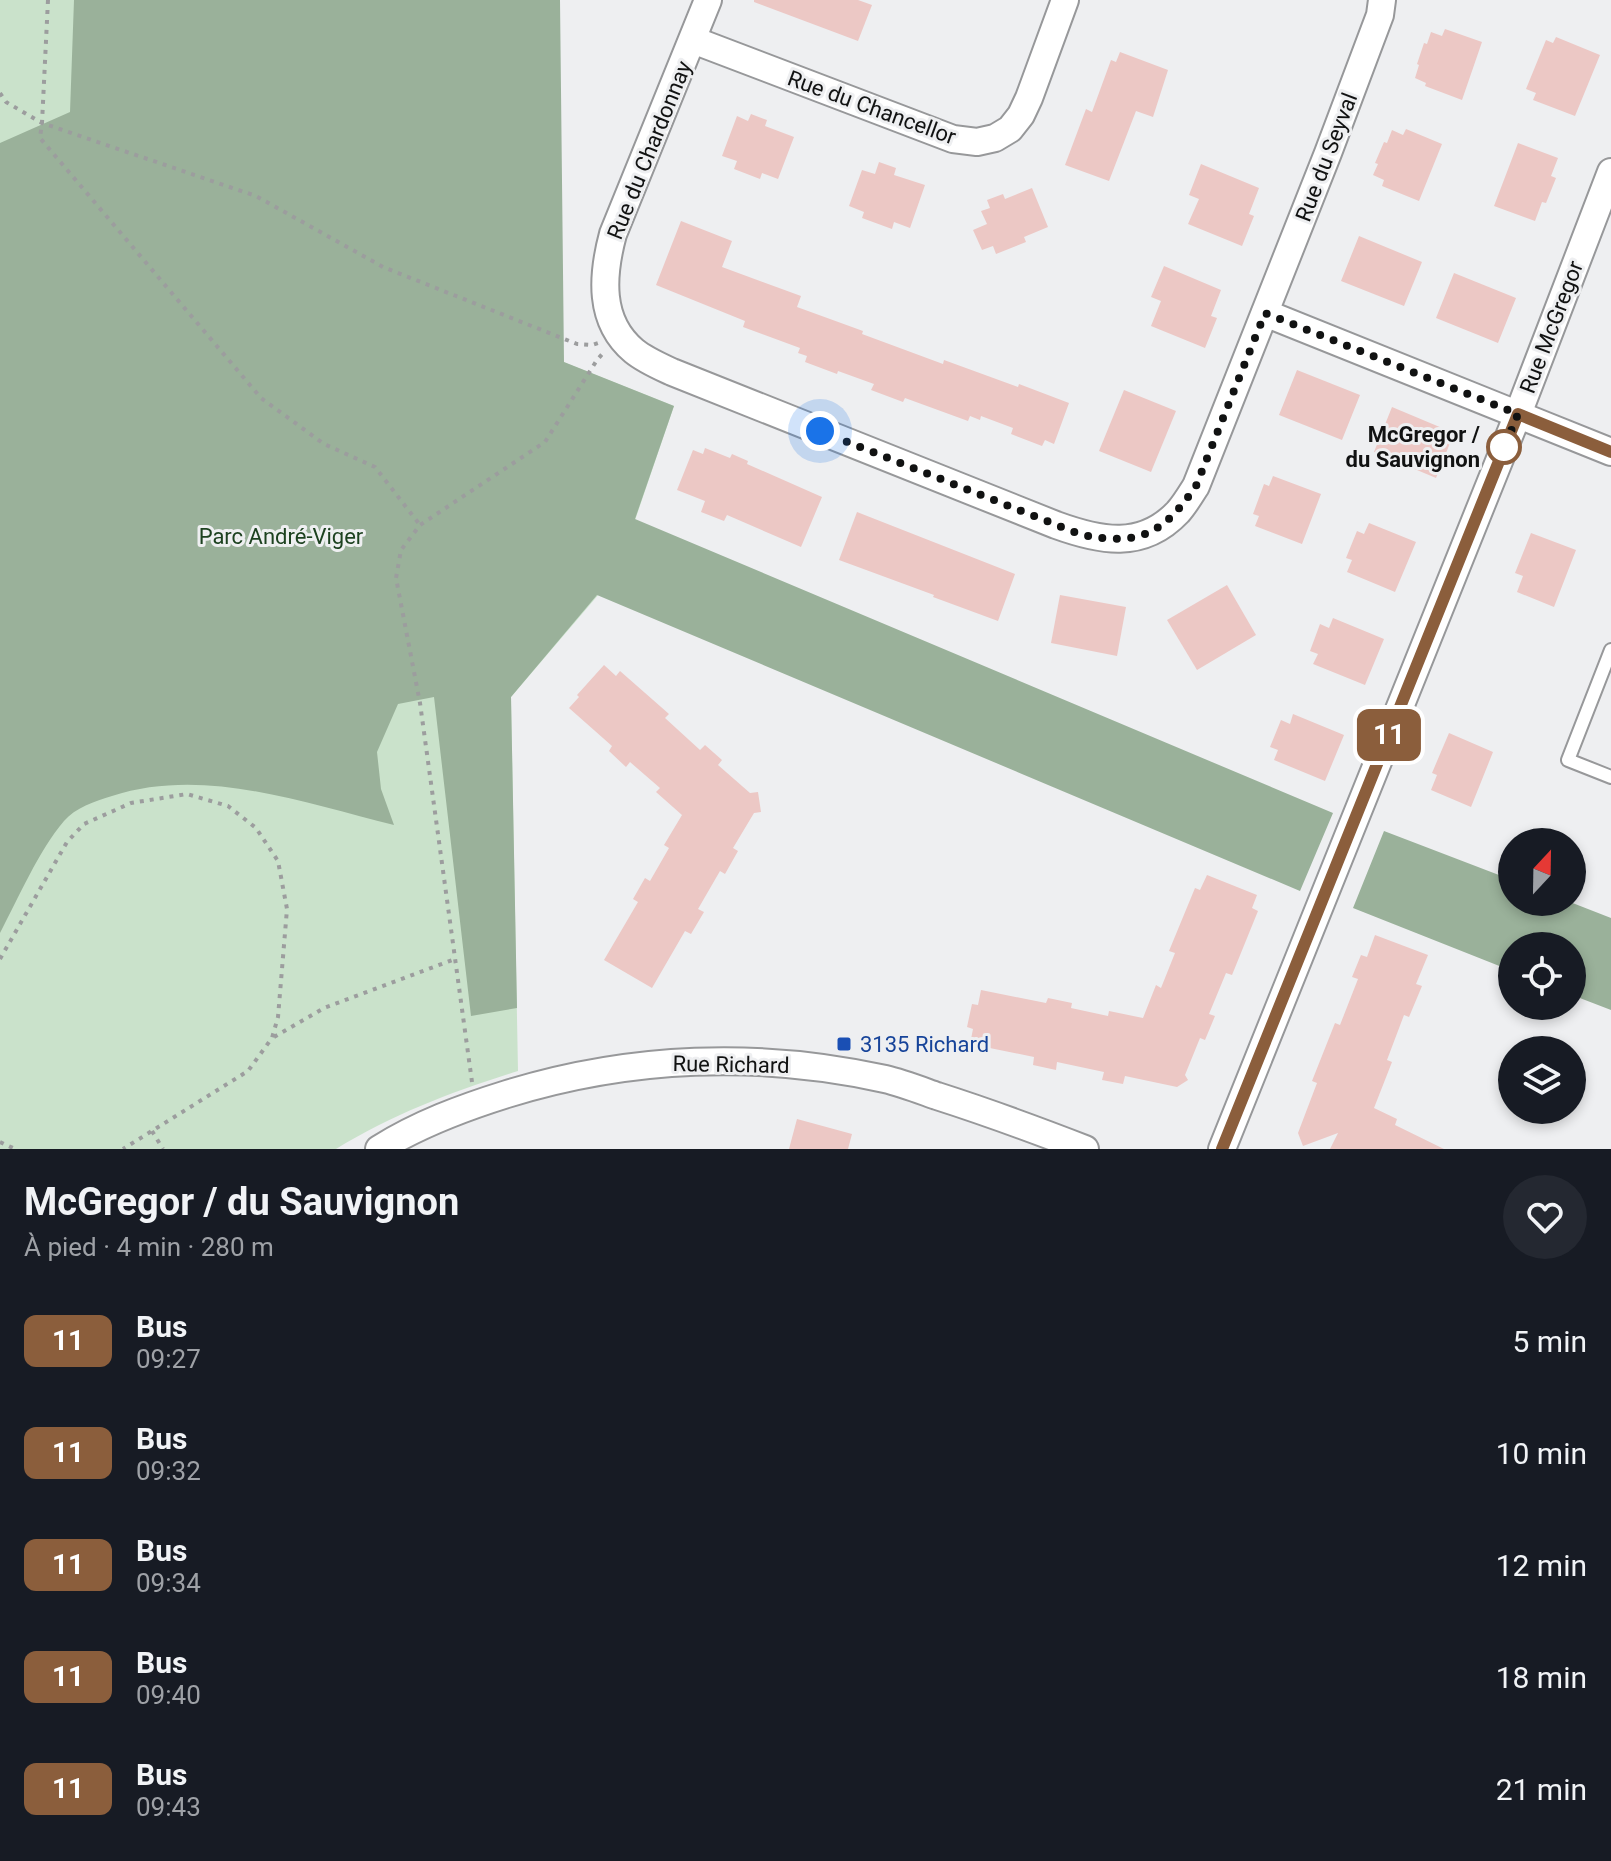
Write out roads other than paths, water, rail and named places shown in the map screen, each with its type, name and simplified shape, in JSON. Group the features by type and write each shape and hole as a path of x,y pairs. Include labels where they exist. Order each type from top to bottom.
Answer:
{"street":[{"name":"Rue du Chardonnay","path":"708,0 613,234 605,262 604,284 611,321 618,335 634,351 672,372 1056,525 1082,535 1110,540 1135,537 1161,527 1179,511 1196,486 1265,313"},
{"name":"Rue du Chancellor","path":"693,40 953,139 977,142 995,138 1010,129 1021,115 1065,0"},
{"name":"Rue du Seyval","path":"1265,313 1380,15 1382,0"},
{"name":"Rue McGregor","path":"1222,1149 1518,414 1611,172"},
{"path":"1265,313 1611,452"},
{"name":"Rue Richard","path":"379,1149 424,1125 474,1104 560,1078 609,1069 696,1061 762,1061 887,1079 1085,1149"}],"lane":[{"path":"1611,650 1568,760 1611,777"}],"place":[{"name":"McGregor / du Sauvignon","path":"1504,447"},
{"name":"3135 Richard","path":"844,1044"}],"park label":[{"name":"Parc André-Viger","path":"281,536"}]}
